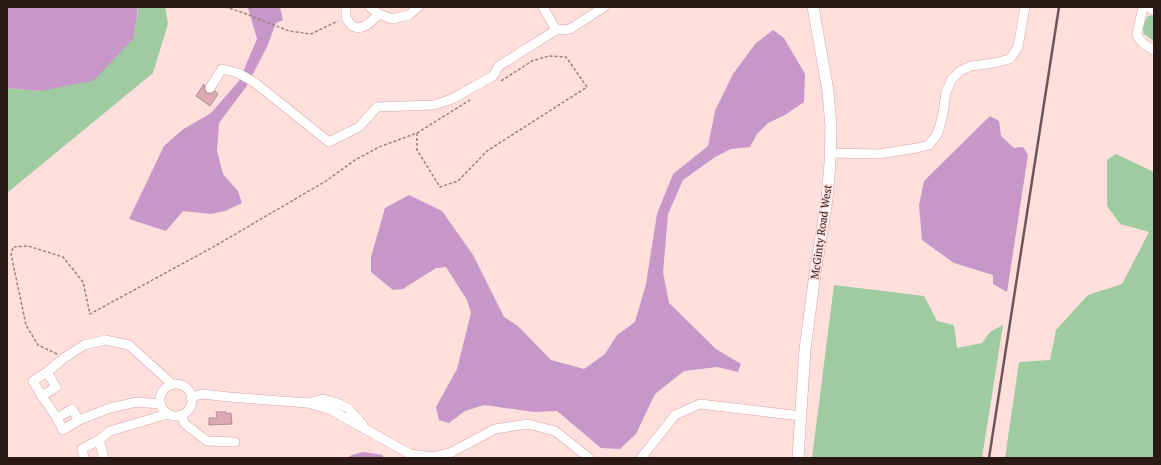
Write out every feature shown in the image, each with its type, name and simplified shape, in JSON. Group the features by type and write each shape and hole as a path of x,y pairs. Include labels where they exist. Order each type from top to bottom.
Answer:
{"main road":[{"name":"McGinty Road West","path":"798,458 805,349 827,199 831,127 828,91 813,7"}],"street":[{"path":"346,7 346,18 353,26 362,28 370,23 378,14"},
{"path":"370,7 378,14 392,19 409,15 418,7"},
{"path":"542,7 556,30"},
{"path":"210,88 222,69 238,73 254,82 329,142 359,127 377,107 434,105 452,99 493,76 499,66 556,30 570,29 604,7"},
{"path":"830,153 879,154 929,145 938,132 944,114 946,92 952,79 960,72 971,66 1010,59 1018,47 1025,7"},
{"path":"1144,7 1137,34 1142,42 1154,50"},
{"path":"1148,7 1154,11"},
{"path":"163,411 160,398 162,392 167,387 172,384 179,384 189,391 191,397 190,408 181,415 174,416 136,402 110,408 79,420 63,430 33,381 84,345 105,340 129,345 172,384"},
{"path":"42,396 56,387 47,372"},
{"path":"191,397 202,394 308,403 331,410 410,454 432,457 450,453 495,429 528,424 555,431 589,458"},
{"path":"641,458 675,415 700,404 801,416"},
{"path":"57,418 72,408 79,420"},
{"path":"84,458 82,449 99,440 110,431 163,411"},
{"path":"181,415 185,424 207,441 235,442"},
{"path":"99,440 104,458"}],"path":[{"path":"225,7 289,31 311,34 346,18"},
{"path":"417,133 418,150 440,187 458,180 487,151 587,87 566,57 548,56 532,61 498,82"},
{"path":"64,358 38,344 26,325 11,254 13,247 28,246 63,257 83,282 90,314 215,246 326,181 355,160 379,147 417,133 471,99"}],"green space":[{"path":"137,7 165,7 168,24 153,73 7,193 7,88 40,91 134,32 138,14"},
{"path":"1154,15 1154,41 1144,34 1142,26 1148,16"},
{"path":"1116,154 1154,172 1154,458 1005,458 1019,362 1050,360 1056,330 1088,295 1122,284 1149,232 1120,224 1107,206 1107,160"},
{"path":"834,285 924,296 937,321 954,325 957,348 982,343 990,332 1003,325 982,458 812,458"}],"shaded area":[{"path":"7,7 137,7 134,38 93,81 40,91 7,88"},
{"path":"247,7 280,7 283,20 276,23 267,47 246,87 219,123 217,151 223,174 238,191 242,203 225,211 211,214 183,211 166,231 129,219 164,146 182,130 211,113 239,81 257,39"},
{"path":"773,30 784,38 805,74 804,102 785,115 768,123 757,134 750,147 731,149 715,157 683,180 668,214 663,272 669,303 716,349 741,364 738,372 717,367 684,371 655,394 636,434 620,449 601,448 557,411 534,412 484,405 465,411 449,423 439,420 436,407 457,369 471,313 467,300 446,267 436,268 403,289 393,290 371,272 371,257 385,208 409,195 442,211 473,255 504,317 518,326 551,360 584,369 605,354 617,335 635,322 646,284 657,214 673,174 708,146 715,111 733,74 756,43"},
{"path":"990,116 999,121 1001,136 1014,148 1023,147 1028,155 1007,292 993,284 993,275 954,263 922,240 919,205 924,181"},
{"path":"363,452 383,455 383,458 347,458"}],"building":[{"path":"204,84 206,93 210,94 215,91 218,94 210,106 196,96"},
{"path":"216,412 226,412 226,414 231,413 232,424 209,425 209,418 217,418"}],"railway":[{"path":"989,458 1059,7"}]}
